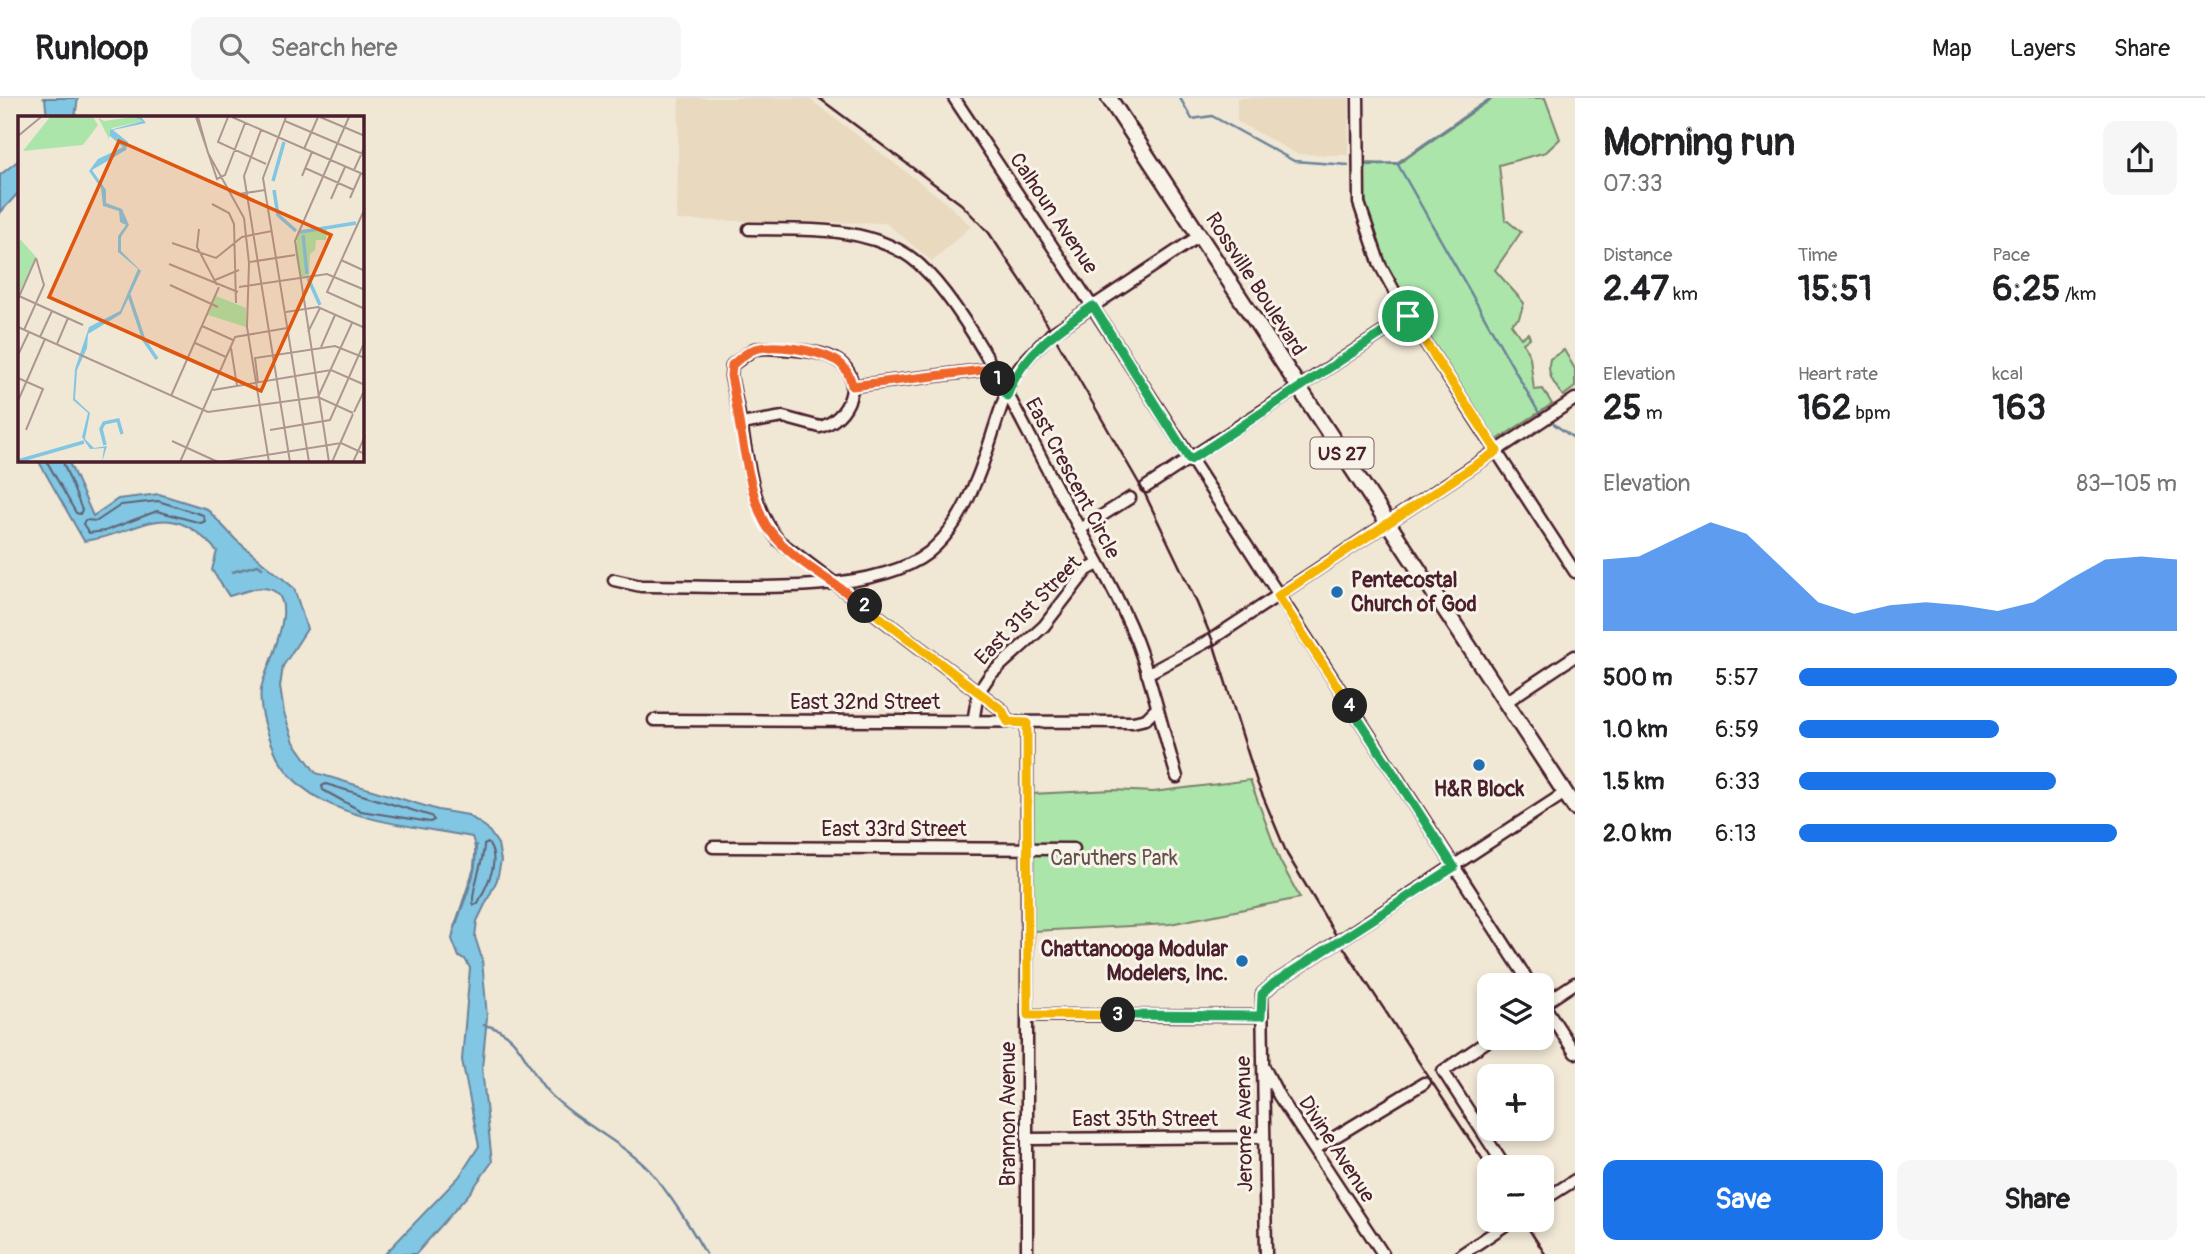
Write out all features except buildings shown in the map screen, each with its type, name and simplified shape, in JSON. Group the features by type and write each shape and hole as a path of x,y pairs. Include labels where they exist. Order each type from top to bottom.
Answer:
{"highway":[{"name":"Rossville Boulevard","path":"1110,98 1575,808"}],"street":[{"name":"Calhoun Avenue","path":"954,98 1093,306 1523,973"},
{"path":"1358,98 1359,203 1380,265 1408,316 1575,572"},
{"name":"East Crescent Circle","path":"749,229 842,231 905,253 930,274 947,294 1007,396 1128,621 1147,674 1177,777"},
{"path":"614,580 641,586 838,584 901,567 926,554 960,518 1014,377 1038,348 1051,334 1199,236"},
{"path":"1146,487 1408,316"},
{"path":"741,424 783,416 820,427 829,425 848,405 852,386 850,377 838,360 802,351 754,349 732,365 731,376 758,507 766,526 794,555 838,584 1002,710 1008,722"},
{"path":"852,386 991,369"},
{"path":"1147,674 1212,639 1575,399"},
{"name":"East 31st Street","path":"1079,530 1130,498"},
{"name":"East 31st Street","path":"973,722 978,693 990,676 1044,626 1087,570 1098,564"},
{"path":"1506,702 1575,656"},
{"name":"East 32nd Street","path":"654,720 1133,722 1146,719 1156,709"},
{"name":"Brannon Avenue","path":"1027,723 1027,1254"},
{"path":"1454,867 1565,793"},
{"name":"East 33rd Street","path":"713,846 1074,849"},
{"name":"Jerome Avenue","path":"1266,1254 1262,994 1274,983 1454,867"},
{"path":"1554,996 1575,983"},
{"path":"1028,1015 1261,1016"},
{"path":"1554,1021 1575,1053"},
{"path":"1477,1048 1443,1071 1498,1155"},
{"name":"Divine Avenue","path":"1262,1063 1279,1096 1383,1254"},
{"path":"1315,1149 1424,1083"},
{"name":"East 35th Street","path":"1028,1139 1263,1137"},
{"path":"1554,1193 1575,1180"},
{"path":"1462,1254 1495,1232"}],"shaded area":[{"path":"679,98 808,98 943,200 971,226 932,261 886,223 677,220"},
{"path":"1237,98 1349,98 1348,155 1297,154 1237,121"}],"green space":[{"path":"1493,98 1545,98 1560,139 1546,152 1499,165 1505,219 1521,232 1495,270 1524,303 1519,318 1511,324 1521,338 1528,333 1530,338 1523,343 1530,357 1534,390 1543,389 1552,404 1497,440 1486,428 1423,332 1392,279 1370,223 1364,193 1363,163 1398,164"},
{"path":"1564,350 1575,369 1575,387 1563,396 1552,379 1549,364 1550,359"},
{"name":"Caruthers Park","path":"1250,780 1280,861 1300,898 1170,924 1033,931 1031,794 1113,790 1153,792"}],"water":[{"path":"42,98 78,98 75,116 47,116 45,99"},
{"path":"18,161 18,193 0,213 0,175"},
{"path":"39,462 69,462 93,516 118,499 159,494 207,509 236,540 294,588 307,629 283,666 280,687 284,713 294,742 316,773 438,810 468,815 487,828 498,844 501,861 497,880 477,921 475,937 482,959 487,1017 482,1068 492,1162 469,1194 416,1254 385,1254 459,1177 479,1146 462,1060 470,968 465,959 459,957 452,939 473,875 475,850 472,837 364,816 313,795 292,778 277,756 260,697 283,614 282,601 275,591 260,588 229,596 212,570 217,551 199,534 183,524 154,522 84,541"}],"waterway":[{"path":"1180,98 1192,119 1212,116 1294,161 1348,165"},
{"path":"1368,165 1397,163 1491,98"},
{"path":"1397,163 1539,413"},
{"path":"1554,424 1575,439"},
{"path":"232,572 258,565 262,568"},
{"path":"454,929 474,869 476,845"},
{"path":"484,1025 497,1029 515,1043 540,1082 559,1103 626,1150 649,1170 672,1200 706,1254"}],"railway":[{"path":"819,98 961,204 989,233 1028,291 1144,492 1197,603 1212,639 1257,782 1287,854 1340,942 1480,1155"},
{"path":"1531,1232 1545,1254"}],"place":[{"name":"Pentecostal Church of God","path":"1337,592"},
{"name":"H&R Block","path":"1479,765"},
{"name":"Chattanooga Modular Modelers, Inc.","path":"1242,961"}],"route":[{"path":"1093,306 1190,460 1408,316 1497,451 1278,596 1454,867 1274,983 1262,994 1261,1016 1028,1015 1027,723 1008,722 1002,710 838,584 794,555 766,526 758,507 731,376 732,365 754,349 802,351 838,360 850,377 852,386 991,369 1007,396 1014,377 1051,334 1093,306"}]}
